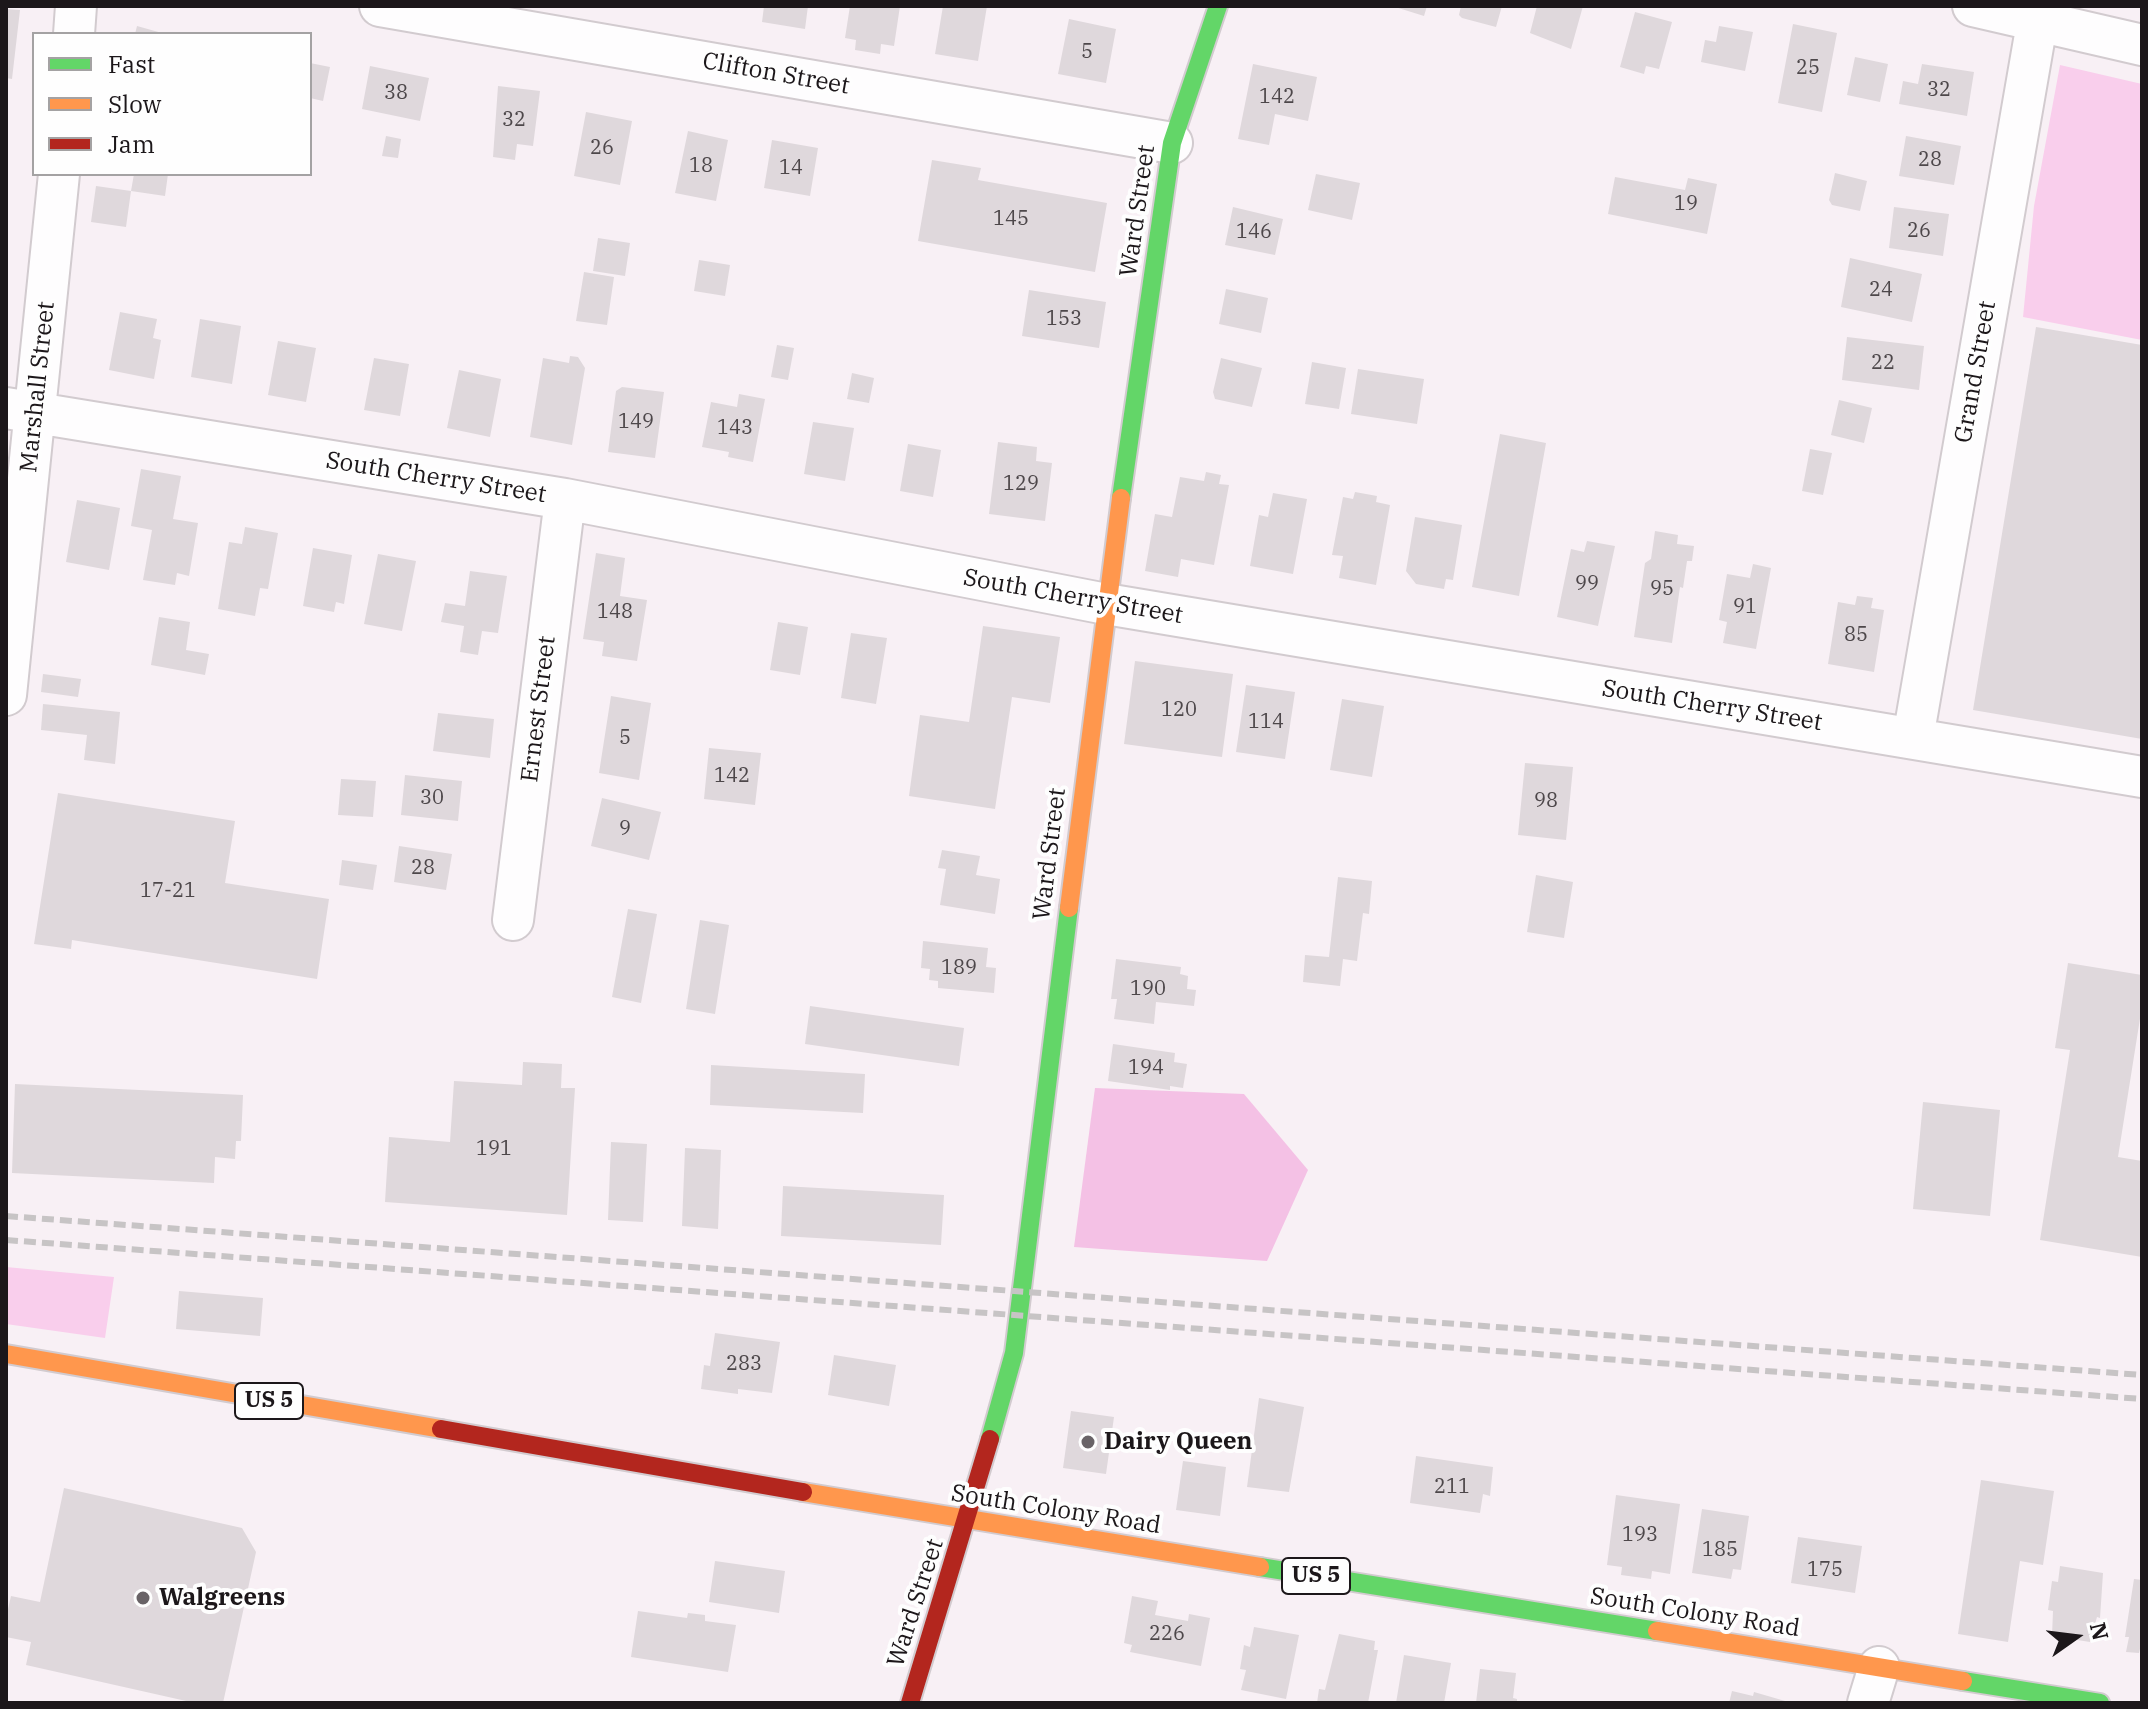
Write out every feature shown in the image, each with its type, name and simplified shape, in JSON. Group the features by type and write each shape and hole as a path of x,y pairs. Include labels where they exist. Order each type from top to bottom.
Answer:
{"main road":[{"name":"Ward Street","path":"910,1703 1003,1401 1016,1341 1106,604 1172,143 1218,6"},
{"name":"South Colony Road","path":"6,1354 968,1520 1873,1685 2100,1703"}],"street":[{"path":"74,32 76,6"},
{"name":"Clifton Street","path":"380,6 1172,143"},
{"path":"1973,6 2039,14 2142,45"},
{"name":"Grand Street","path":"1913,738 2039,14"},
{"name":"Marshall Street","path":"6,695 21,410 59,176"},
{"name":"South Cherry Street","path":"21,410 565,499 1106,604 2142,777"},
{"name":"Ernest Street","path":"513,920 565,499"}],"shaded area":[{"path":"2060,65 2142,84 2142,340 2023,317 2034,206"},
{"path":"1095,1088 1244,1094 1308,1170 1267,1261 1074,1247"},
{"path":"6,1267 114,1277 105,1338 6,1324"}],"building":[{"path":"764,6 808,6 805,29 762,22"},
{"path":"850,6 900,6 894,46 881,44 880,54 855,50 856,40 845,38"},
{"path":"943,6 987,6 978,61 935,54"},
{"path":"1392,6 1427,6 1424,16"},
{"path":"1461,6 1502,6 1496,27 1462,18 1459,15"},
{"path":"1537,6 1583,6 1571,49 1530,33"},
{"path":"6,9 20,10 12,79 6,78"},
{"path":"1635,12 1672,22 1659,69 1646,66 1644,74 1620,67"},
{"path":"1069,19 1116,29 1106,83 1058,74"},
{"path":"1793,24 1837,33 1822,112 1778,103"},
{"path":"137,26 158,32 136,32"},
{"path":"1719,26 1753,32 1745,71 1701,62 1705,40 1716,42"},
{"path":"1855,57 1888,64 1880,102 1847,95"},
{"path":"312,63 330,67 323,101 312,98"},
{"path":"1253,64 1317,77 1308,121 1275,114 1269,145 1238,139"},
{"path":"1922,64 1974,72 1967,116 1899,104 1903,81 1918,84"},
{"path":"370,66 429,78 420,121 362,109"},
{"path":"498,86 540,91 533,146 517,144 515,160 493,157"},
{"path":"586,112 632,121 620,185 574,176"},
{"path":"688,131 728,140 716,201 675,193"},
{"path":"386,136 401,139 398,158 382,156"},
{"path":"1906,136 1961,146 1954,185 1899,176"},
{"path":"772,140 818,148 810,196 764,188"},
{"path":"932,160 981,168 978,180 1107,203 1095,272 918,241"},
{"path":"1835,173 1867,181 1860,211 1832,205 1829,200"},
{"path":"1316,174 1360,183 1352,220 1308,210"},
{"path":"134,176 168,176 165,196 131,191"},
{"path":"1615,177 1685,190 1688,178 1717,184 1707,234 1608,214"},
{"path":"96,186 131,191 126,227 91,222"},
{"path":"1233,207 1283,219 1275,255 1225,245"},
{"path":"1894,207 1949,214 1943,256 1889,248"},
{"path":"598,238 630,243 625,276 593,271"},
{"path":"1850,258 1922,274 1912,322 1841,307"},
{"path":"699,260 730,265 725,296 694,291"},
{"path":"584,272 614,277 607,325 576,321"},
{"path":"1226,289 1268,298 1261,333 1219,324"},
{"path":"1029,290 1106,302 1099,348 1022,336"},
{"path":"120,312 157,319 153,338 161,340 154,379 109,370"},
{"path":"200,319 241,326 232,384 191,377"},
{"path":"2036,327 2142,345 2142,739 1973,710"},
{"path":"1847,337 1924,346 1919,390 1842,380"},
{"path":"278,341 316,348 306,402 268,395"},
{"path":"777,345 794,348 788,380 771,377"},
{"path":"570,356 578,357 585,368 572,445 530,437 543,358 569,363"},
{"path":"374,358 409,364 400,416 364,410"},
{"path":"1221,358 1262,368 1252,407 1215,399 1213,392"},
{"path":"1312,362 1346,368 1339,409 1305,404"},
{"path":"1358,369 1424,379 1417,424 1351,414"},
{"path":"459,370 501,379 490,437 447,428"},
{"path":"852,373 874,378 869,403 847,399"},
{"path":"622,387 664,392 655,458 608,452 616,391"},
{"path":"739,394 765,399 753,462 728,457 729,452 702,447 711,402 737,407"},
{"path":"1839,400 1872,408 1864,443 1831,435"},
{"path":"813,422 854,428 845,481 804,474"},
{"path":"1500,434 1546,443 1519,596 1472,587"},
{"path":"998,442 1037,447 1036,461 1052,463 1045,521 989,514"},
{"path":"908,444 941,450 933,497 900,491"},
{"path":"1810,449 1832,453 1823,495 1802,491"},
{"path":"141,469 181,476 173,519 198,523 189,576 177,573 175,585 143,580 152,530 131,526"},
{"path":"1206,472 1221,475 1219,484 1229,485 1214,565 1181,559 1178,577 1145,571 1155,514 1172,517 1180,477 1204,481"},
{"path":"1355,492 1377,496 1376,502 1390,505 1376,585 1339,578 1343,556 1332,555 1343,497 1353,499"},
{"path":"1273,493 1307,499 1293,574 1250,566 1259,515 1268,517"},
{"path":"77,500 120,508 109,570 66,562"},
{"path":"1415,517 1462,525 1453,580 1446,579 1444,589 1416,584 1406,571"},
{"path":"245,527 278,533 268,589 260,588 255,616 218,609 229,542 242,544"},
{"path":"1655,531 1678,535 1677,544 1694,546 1692,561 1687,561 1683,588 1680,587 1672,643 1634,637 1645,563 1651,559"},
{"path":"1587,541 1615,546 1598,626 1557,617 1571,549 1584,552"},
{"path":"313,548 352,555 344,604 336,602 334,612 303,606"},
{"path":"596,553 625,558 620,596 647,600 637,661 602,656 604,642 583,639"},
{"path":"378,554 416,561 402,631 364,624"},
{"path":"1753,564 1771,568 1756,649 1723,643 1727,622 1719,620 1727,574 1750,578"},
{"path":"470,571 507,576 498,633 482,631 478,655 460,652 464,626 441,622 445,603 465,606"},
{"path":"1857,596 1873,598 1871,608 1884,610 1874,672 1828,664 1838,602 1855,605"},
{"path":"159,617 190,622 186,650 209,654 205,675 151,665"},
{"path":"778,622 808,627 800,675 770,670"},
{"path":"983,626 1060,637 1050,703 1012,697 995,809 909,796 920,715 969,722"},
{"path":"851,633 887,638 876,704 841,698"},
{"path":"1135,661 1233,674 1222,757 1124,744"},
{"path":"43,674 81,679 78,697 41,692"},
{"path":"1246,685 1295,692 1285,759 1236,752"},
{"path":"611,696 651,703 639,780 599,773"},
{"path":"1342,699 1384,706 1372,777 1330,770"},
{"path":"43,704 120,712 115,764 84,760 87,735 41,730"},
{"path":"438,713 494,719 490,758 433,751"},
{"path":"709,748 761,753 755,805 704,799"},
{"path":"1525,763 1573,767 1566,840 1518,835"},
{"path":"405,775 462,781 458,821 401,815"},
{"path":"341,779 376,781 373,817 338,815"},
{"path":"58,793 235,821 225,883 329,899 317,979 72,940 71,949 34,944"},
{"path":"602,798 661,812 649,860 591,846"},
{"path":"399,846 452,854 446,890 394,882"},
{"path":"942,850 980,856 976,875 1000,879 995,914 940,905 946,869 938,868"},
{"path":"342,860 377,865 373,890 339,885"},
{"path":"1536,875 1573,882 1564,938 1527,932"},
{"path":"1338,877 1372,881 1369,914 1363,913 1357,961 1343,959 1340,986 1303,982 1305,955 1329,957"},
{"path":"628,909 657,914 641,1003 612,997"},
{"path":"700,920 729,925 715,1014 686,1009"},
{"path":"923,941 988,948 986,967 996,968 994,993 938,988 938,981 929,980 930,969 921,968"},
{"path":"1116,959 1181,967 1180,974 1188,976 1187,989 1196,990 1194,1006 1156,1002 1154,1024 1114,1019 1117,999 1111,999"},
{"path":"2068,963 2142,975 2142,1006 2118,1157 2142,1161 2142,1257 2040,1240 2070,1050 2055,1048"},
{"path":"810,1006 964,1028 959,1066 805,1044"},
{"path":"1113,1044 1175,1053 1174,1062 1187,1064 1183,1088 1170,1086 1170,1090 1108,1081"},
{"path":"523,1062 562,1064 561,1088 575,1088 567,1215 385,1202 389,1137 450,1142 454,1081 522,1085"},
{"path":"711,1065 865,1074 863,1113 710,1105"},
{"path":"15,1084 243,1095 241,1141 236,1141 235,1159 215,1157 214,1183 12,1173"},
{"path":"1923,1102 2000,1110 1990,1216 1913,1209"},
{"path":"611,1142 647,1144 643,1222 608,1220"},
{"path":"685,1148 721,1150 718,1229 682,1226"},
{"path":"783,1186 944,1195 941,1245 781,1236"},
{"path":"179,1291 263,1298 260,1336 176,1329"},
{"path":"715,1333 780,1342 772,1393 738,1389 738,1394 701,1389 704,1365 710,1366"},
{"path":"834,1355 896,1365 889,1406 828,1395"},
{"path":"1259,1398 1304,1407 1289,1492 1247,1487"},
{"name":"Dairy Queen","path":"1071,1411 1114,1417 1106,1474 1063,1468"},
{"path":"1416,1456 1493,1467 1490,1496 1483,1494 1480,1513 1410,1503"},
{"path":"1183,1461 1226,1467 1220,1516 1176,1510"},
{"path":"1981,1480 2054,1491 2043,1565 2020,1561 2008,1642 1958,1634"},
{"name":"Walgreens","path":"64,1488 242,1528 256,1552 223,1703 195,1703 26,1665 31,1642 6,1637 6,1618 11,1596 40,1602"},
{"path":"1616,1495 1680,1504 1670,1574 1652,1571 1651,1579 1621,1575 1622,1567 1607,1565"},
{"path":"1702,1509 1749,1516 1741,1570 1733,1569 1731,1579 1692,1573"},
{"path":"1798,1537 1862,1546 1855,1593 1791,1583"},
{"path":"715,1561 785,1571 779,1613 709,1602"},
{"path":"2060,1566 2103,1573 2100,1618 2097,1617 2090,1642 2052,1636 2053,1611 2048,1610 2052,1581 2058,1582"},
{"path":"2134,1579 2142,1580 2142,1640 2139,1653 2126,1652 2129,1637 2125,1637"},
{"path":"1132,1596 1158,1601 1155,1615 1188,1621 1189,1614 1210,1618 1201,1666 1130,1652 1132,1645 1124,1643"},
{"path":"638,1611 687,1618 688,1613 705,1615 705,1621 736,1625 728,1672 631,1657"},
{"path":"1254,1627 1299,1635 1286,1699 1241,1690 1246,1670 1240,1669 1244,1645 1250,1647"},
{"path":"1339,1634 1375,1641 1374,1650 1378,1650 1368,1703 1317,1703 1319,1689 1325,1690"},
{"path":"1404,1655 1451,1663 1444,1703 1396,1703"},
{"path":"1480,1669 1516,1673 1513,1698 1517,1699 1517,1703 1476,1703"},
{"path":"1732,1691 1753,1696 1754,1692 1792,1703 1729,1703"}],"railway":[{"path":"6,1216 2142,1375"},
{"path":"6,1240 2142,1399"}],"traffic: fast":[{"path":"1121,498 1172,143 1218,6"},
{"path":"990,1439 1014,1353 1069,908"},
{"path":"1260,1567 1657,1631"},
{"path":"1963,1681 2100,1703"}],"traffic: slow":[{"path":"1069,908 1121,498"},
{"path":"6,1354 441,1429"},
{"path":"803,1492 1260,1567"},
{"path":"1657,1631 1963,1681"}],"traffic: jam":[{"path":"441,1429 803,1492"},
{"path":"910,1703 990,1439"}],"place":[{"name":"Dairy Queen","path":"1088,1442"},
{"name":"Walgreens","path":"143,1598"}]}
